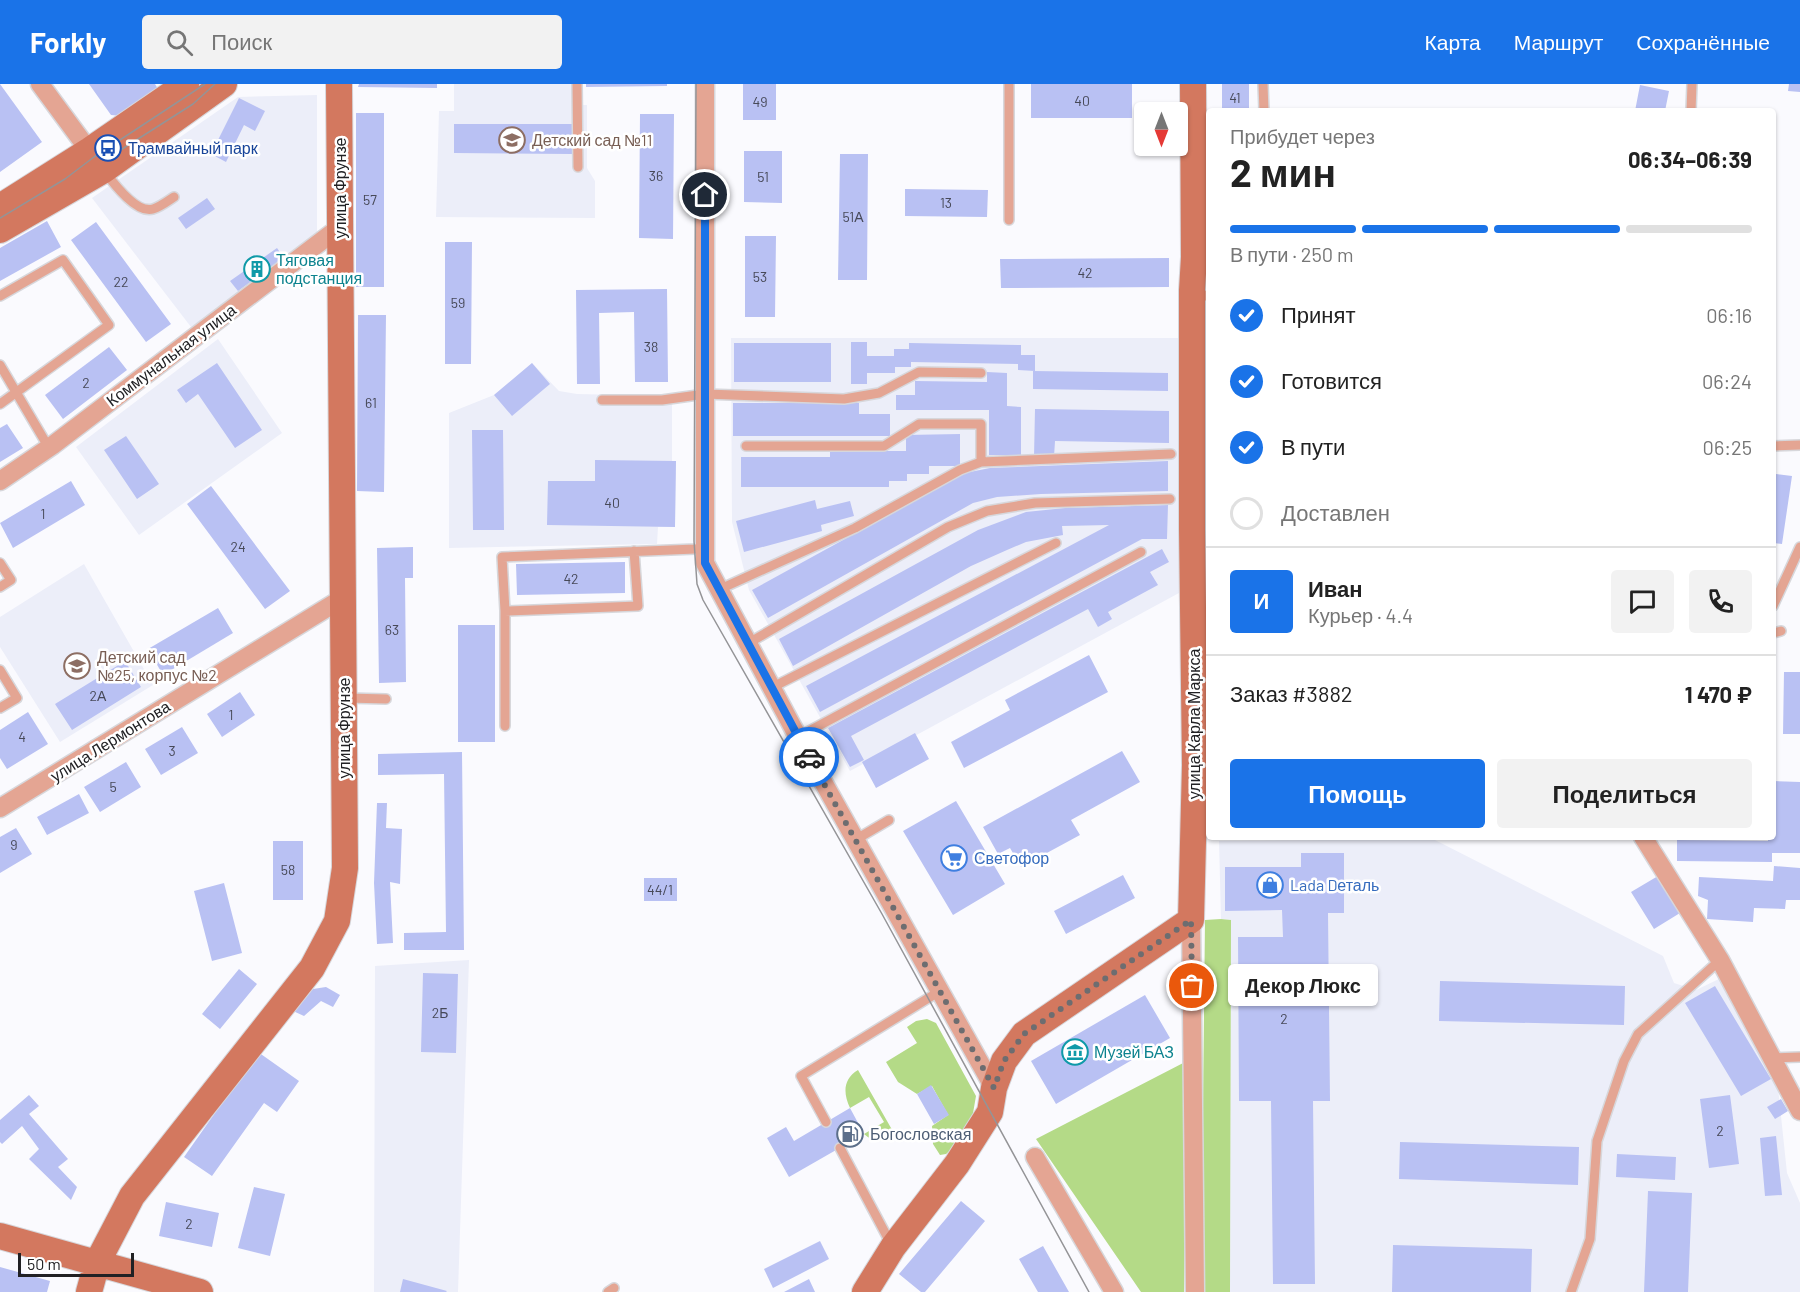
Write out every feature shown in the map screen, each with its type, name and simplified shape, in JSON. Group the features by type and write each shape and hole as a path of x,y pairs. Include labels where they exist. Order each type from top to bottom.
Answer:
{"street":[{"path":"40,84 97,160"},
{"path":"0,230 97,160 186,84"},
{"path":"0,207 97,160 224,84"},
{"name":"улица Фрунзе","path":"89,1292 97,1263 132,1196 312,968 338,921 345,868 339,84"},
{"path":"705,84 705,563 771,688 994,1088"},
{"name":"улица Карла Маркса","path":"1192,84 1200,293 1192,529 1202,765 1191,920 1195,1292"},
{"name":"Коммунальная улица","path":"0,480 49,448 340,227"},
{"name":"улица Лермонтова","path":"0,808 343,598"},
{"path":"1645,840 1720,960 1800,1111"},
{"path":"865,1292 893,1247 957,1164 990,1112 994,1088 1004,1061 1024,1034 1191,920"},
{"path":"1035,1157 1114,1292"},
{"path":"0,1236 200,1292"}],"lane":[{"path":"577,84 578,167"},
{"path":"1009,84 1009,220"},
{"path":"1263,84 1264,108"},
{"path":"1692,84 1692,108"},
{"path":"97,160 114,183 134,204 143,209 152,209 174,197"},
{"path":"0,296 63,260 109,325 0,404"},
{"path":"0,365 49,448"},
{"path":"602,400 662,400 705,394 844,399 879,393 919,372 981,373"},
{"path":"746,446 884,446 919,424 981,424 981,462"},
{"path":"1776,446 1800,445"},
{"path":"718,590 855,528 960,470 981,462 1171,454"},
{"path":"747,644 948,527 987,510 1035,502 1170,500"},
{"path":"771,688 1056,543"},
{"path":"1776,599 1800,547"},
{"path":"505,726 505,611 502,557 705,548"},
{"path":"505,611 638,606 634,551"},
{"path":"798,737 1141,552"},
{"path":"0,563 11,580 0,587"},
{"path":"0,670 17,698 0,708"},
{"path":"344,698 386,699"},
{"path":"855,840 889,820"},
{"path":"1571,1292 1590,1239 1597,1141 1624,1061 1638,1034 1720,960"},
{"path":"826,1122 801,1076 940,991"},
{"path":"1772,1058 1800,1057"},
{"path":"840,1148 893,1247"}],"shaded area":[{"name":"Детский сад №11","path":"454,84 572,84 572,105 587,105 587,168 595,181 595,218 436,217 439,111 454,111"},
{"path":"317,95 317,237 191,327 92,198 238,97"},
{"path":"731,338 1178,338 1179,593 850,771 749,590 732,522"},
{"path":"218,339 282,433 139,535 76,447"},
{"path":"532,363 559,391 577,394 672,396 672,461 676,461 675,527 658,527 657,544 449,548 449,413 494,395"},
{"name":"Детский сад №25, корпус №2","path":"84,564 153,685 60,742 0,647 0,617"},
{"path":"1435,840 1663,956 1674,983 1696,990 1719,979 1777,1078 1787,1173 1800,1203 1800,1292 1230,1292 1231,920 1221,919 1219,841"},
{"path":"469,960 458,1292 374,1292 375,966"}],"green space":[{"path":"1205,920 1231,920 1230,1292 1201,1292"},
{"path":"927,1019 936,1023 976,1096 972,1119 952,1149 940,1155 933,1144 932,1126 948,1115 932,1086 917,1094 898,1082 886,1062 917,1043 907,1027 916,1021"},
{"path":"1187,1061 1184,1292 1141,1292 1036,1139"},
{"path":"858,1070 895,1135 883,1140 875,1140 864,1134 884,1122 869,1097 850,1108 846,1097 847,1082"}],"building":[{"path":"0,84 42,142 0,172"},
{"path":"89,84 155,84 158,89 122,116 111,115"},
{"path":"359,84 437,84 437,88 358,87"},
{"path":"586,84 667,84 667,86 586,87"},
{"path":"743,84 776,84 776,120 743,120"},
{"path":"1031,84 1132,84 1132,118 1031,118"},
{"path":"1222,84 1249,84 1249,108 1222,108"},
{"path":"1789,84 1800,84 1800,92 1788,91"},
{"path":"1640,85 1669,91 1666,108 1636,108"},
{"path":"239,98 265,111 255,131 244,125 226,162 211,154"},
{"path":"356,113 384,113 384,287 356,287"},
{"path":"640,114 674,114 673,239 639,238"},
{"path":"454,124 572,124 572,154 454,153"},
{"path":"744,151 782,151 782,203 744,202"},
{"path":"840,154 868,154 867,280 838,280"},
{"path":"905,189 988,190 987,217 905,216"},
{"path":"207,198 215,209 186,229 178,218"},
{"path":"47,221 61,247 0,281 0,248"},
{"path":"96,222 171,324 146,342 71,240"},
{"path":"745,236 776,236 775,317 745,317"},
{"path":"445,242 472,242 471,364 445,364"},
{"name":"Тяговая подстанция","path":"277,248 284,258 238,291 230,281"},
{"path":"1169,258 1169,287 1001,288 1000,259"},
{"path":"667,289 668,382 635,382 634,312 599,313 600,384 577,384 576,290"},
{"path":"358,315 386,315 384,492 357,491"},
{"path":"851,342 867,342 867,356 894,356 894,349 909,349 909,343 1021,345 1021,355 1035,355 1035,371 1018,370 1018,364 911,362 911,367 895,367 895,373 867,373 867,384 851,384"},
{"path":"734,343 831,343 831,382 734,382"},
{"path":"109,347 127,370 63,419 45,395"},
{"path":"217,363 262,430 235,448 198,394 186,403 177,390"},
{"path":"532,363 550,384 512,416 494,395"},
{"path":"1033,371 1168,373 1168,391 1033,389"},
{"path":"987,372 1007,373 1007,406 1021,407 1021,455 989,455 989,410 896,410 896,395 915,395 915,381 987,382"},
{"path":"733,403 859,403 859,414 890,414 890,436 733,436"},
{"path":"1035,409 1169,411 1169,443 1055,441 1054,457 1034,457"},
{"path":"7,424 23,448 0,462 0,428"},
{"path":"472,430 503,430 504,530 473,530"},
{"path":"960,434 960,466 929,466 929,474 907,474 907,481 889,481 889,487 741,487 741,457 830,457 830,451 906,451 906,435"},
{"path":"126,436 159,484 137,499 104,450"},
{"path":"595,460 676,461 675,527 547,525 548,481 595,481"},
{"path":"1168,461 1168,491 1041,494 997,497 973,503 768,618 752,590 965,473 990,468"},
{"path":"1776,474 1792,476 1782,544 1776,543"},
{"path":"71,481 85,505 13,548 0,523"},
{"path":"211,486 290,591 265,609 187,504"},
{"path":"815,500 817,509 850,501 854,516 821,525 822,531 744,552 736,521"},
{"path":"1168,505 1167,539 1142,539 820,712 806,686 1109,525 1062,526 1063,535 1026,542 971,566 793,666 779,639 978,530 1026,512 1065,508"},
{"path":"413,547 413,578 405,578 406,682 379,683 377,548"},
{"path":"1162,549 1169,562 1150,572 1158,585 1108,612 1112,619 1098,627 1088,609 851,736 864,760 850,767 828,728"},
{"path":"625,562 625,593 517,595 516,564"},
{"path":"218,608 233,633 163,675 148,649"},
{"path":"458,625 495,625 495,742 458,742"},
{"path":"1089,655 1108,692 964,768 951,742 1010,710 1005,700"},
{"path":"125,661 141,687 72,730 55,704"},
{"path":"1784,672 1800,672 1800,734 1783,734"},
{"path":"240,692 255,715 222,737 207,714"},
{"path":"28,712 48,744 7,769 0,758 0,730"},
{"path":"182,727 198,753 161,775 145,749"},
{"path":"915,733 929,759 876,788 862,762"},
{"path":"1122,751 1140,782 1071,820 1080,835 1021,867 1010,848 998,854 983,827"},
{"path":"462,752 464,950 404,950 404,933 446,932 444,774 378,775 378,754"},
{"path":"126,762 141,787 100,812 84,787"},
{"path":"1776,781 1800,782 1800,853 1772,853 1772,862 1677,861 1677,840 1776,840"},
{"path":"79,794 89,813 47,835 37,817"},
{"name":"Светофор","path":"956,801 1005,884 953,915 903,831"},
{"path":"377,803 387,803 386,828 402,829 400,884 390,882 393,943 377,944 374,883"},
{"path":"16,828 32,854 0,873 0,837"},
{"path":"273,841 303,841 303,900 273,900"},
{"path":"1301,853 1344,853 1344,913 1328,913 1330,1101 1313,1101 1315,1284 1273,1284 1271,1101 1239,1101 1238,937 1283,937 1282,910 1225,911 1225,867 1301,867"},
{"path":"1774,866 1800,868 1800,900 1786,900 1785,909 1754,908 1753,922 1707,919 1708,900 1698,896 1699,877 1773,881"},
{"path":"1123,875 1135,898 1066,934 1054,911"},
{"path":"1658,876 1680,913 1654,929 1631,892"},
{"path":"644,878 677,878 677,901 644,901"},
{"path":"224,883 242,953 212,961 194,891"},
{"path":"239,969 257,984 220,1029 202,1014"},
{"path":"423,973 458,974 456,1053 421,1052"},
{"path":"1440,981 1625,986 1624,1025 1439,1021"},
{"path":"1715,986 1771,1079 1741,1096 1685,1003"},
{"path":"326,987 340,995 333,1007 321,1001 304,1016 293,1011 313,989"},
{"path":"1145,995 1170,1038 1056,1104 1031,1061"},
{"path":"258,1052 299,1081 277,1112 264,1103 212,1176 184,1157"},
{"path":"931,1085 949,1115 934,1124 917,1094"},
{"path":"29,1095 39,1106 29,1114 68,1159 58,1167 77,1187 71,1200 29,1159 39,1149 22,1126 2,1144 0,1142 0,1120"},
{"path":"1730,1095 1739,1164 1709,1168 1700,1099"},
{"path":"1781,1099 1788,1111 1775,1119 1767,1107"},
{"path":"850,1108 864,1134 789,1177 767,1138 786,1127 794,1141"},
{"path":"1776,1136 1782,1195 1765,1196 1760,1138"},
{"path":"1400,1142 1579,1147 1578,1185 1399,1179"},
{"path":"1617,1154 1676,1157 1675,1180 1616,1177"},
{"path":"254,1187 285,1194 270,1256 238,1248"},
{"path":"1648,1191 1692,1193 1688,1292 1644,1292"},
{"path":"961,1201 985,1221 925,1292 921,1292 899,1274"},
{"path":"166,1202 219,1213 212,1247 159,1236"},
{"path":"820,1241 829,1259 773,1288 764,1269"},
{"path":"1393,1245 1532,1249 1531,1292 1392,1292"},
{"path":"1043,1246 1069,1292 1038,1292 1019,1259"},
{"path":"0,1267 50,1281 47,1292 0,1292"},
{"path":"403,1279 447,1291 400,1292"},
{"path":"809,1279 815,1292 784,1292"}],"tram line":[{"path":"0,218 65,179 94,157 205,84"},
{"path":"119,151 193,104 215,84"},
{"path":"696,84 694,541 697,584 703,600 882,914 1089,1292"}],"way so far":[{"path":"809,757 994,1088 1004,1061 1024,1034 1191,920 1192,986"}],"place":[{"name":"Детский сад №11","path":"512,140"},
{"name":"Трамвайный парк","path":"108,148"},
{"name":"Тяговая подстанция","path":"257,269"},
{"name":"Детский сад №25, корпус №2","path":"77,666"},
{"name":"Светофор","path":"954,858"},
{"name":"Lada Dеталь","path":"1270,885"},
{"name":"Декор Люкс","path":"1192,986"},
{"name":"Музей БАЗ","path":"1075,1052"},
{"name":"Богословская","path":"850,1134"}],"route":[{"path":"705,195 705,563 809,757"}]}
